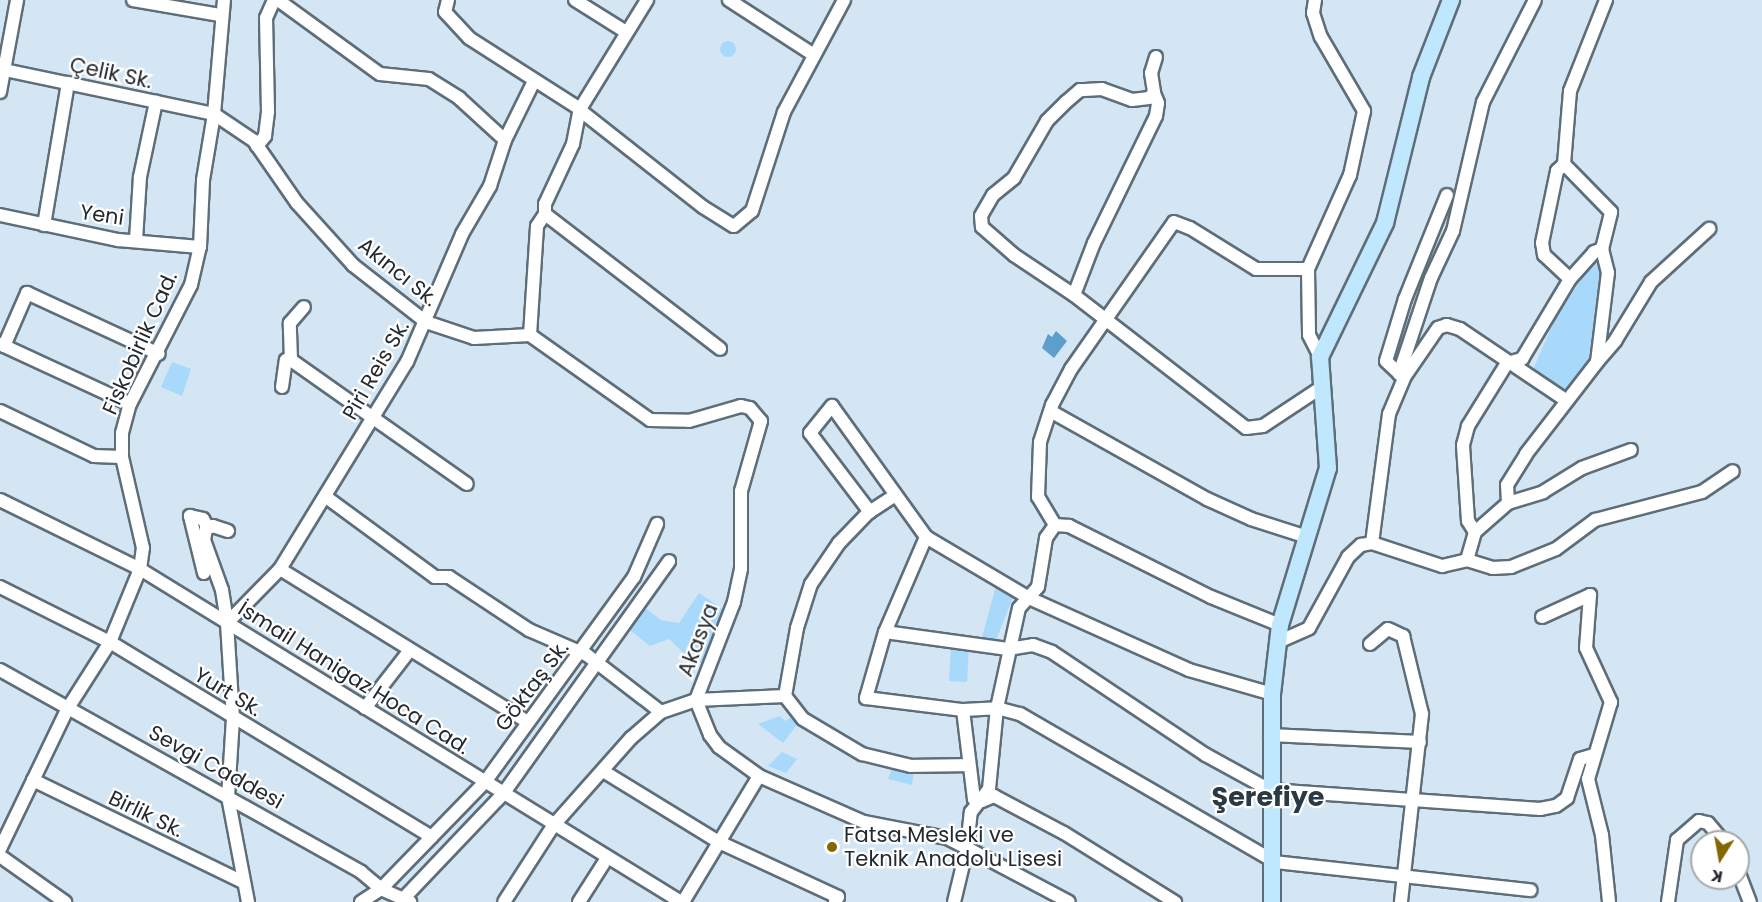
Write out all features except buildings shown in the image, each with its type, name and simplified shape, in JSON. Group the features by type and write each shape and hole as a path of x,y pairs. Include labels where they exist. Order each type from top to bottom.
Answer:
{"street":[{"path":"0,92 17,0"},
{"path":"133,0 220,15"},
{"name":"Fiskobirlik Cad.","path":"0,849 68,708 110,642 140,569 143,548 122,457 122,433 130,404 159,354 191,285 200,247 206,147 214,114 220,15 224,0"},
{"path":"257,146 265,136 268,111 266,18 276,0 380,74 429,79 459,98 505,140"},
{"path":"448,0 445,12 469,38 580,110 702,207 734,226 752,211 784,112 844,0"},
{"path":"574,0 626,32"},
{"path":"530,335 537,226 545,214 557,172 573,144 580,110 647,0"},
{"path":"729,0 814,55"},
{"path":"1272,902 1275,862 1270,790 1270,735 1279,634 1328,468 1320,357 1309,335 1308,269 1350,176 1364,111 1321,37 1313,13 1315,0"},
{"path":"1320,357 1385,222 1421,77 1451,0"},
{"path":"1372,543 1389,414 1431,278 1453,231 1483,102 1535,0"},
{"path":"1570,279 1544,255 1542,243 1557,171 1564,164 1570,91 1606,0"},
{"path":"1074,295 1156,116 1158,103 1151,73 1156,57"},
{"name":"Çelik Sk.","path":"3,70 214,114"},
{"name":"Piri Reis Sk.","path":"227,622 280,569 305,523 326,497 371,418 407,362 462,234 490,186 505,140 534,81"},
{"path":"44,225 68,84"},
{"path":"1154,93 1149,98 1132,100 1102,89 1080,90 1047,121 1014,178 993,195 981,216 982,226 993,238 1074,295 1220,411 1246,428 1263,426 1322,387"},
{"path":"136,240 140,177 156,102"},
{"name":"Akıncı Sk.","path":"214,114 257,146 297,202 353,265 426,322 474,338 530,335"},
{"path":"1564,164 1611,212 1602,249 1608,273 1597,362"},
{"path":"1401,376 1386,361 1405,299 1447,195"},
{"path":"545,214 720,349"},
{"name":"Yeni","path":"0,215 118,240 200,247"},
{"path":"1055,525 1038,497 1040,442 1071,369 1107,321 1174,222 1190,228 1256,269 1308,269"},
{"path":"1508,503 1507,485 1567,401 1615,341 1651,282 1709,229"},
{"path":"1507,363 1517,364 1522,359 1570,279 1594,252 1602,249"},
{"path":"130,404 2,345 27,293 159,354"},
{"path":"291,360 290,323 304,307"},
{"path":"1401,376 1438,328 1447,325 1460,328 1507,363 1567,401"},
{"name":"Akasya","path":"504,902 553,826 631,738 661,712 696,700 734,602 741,569 741,490 761,421 750,408 741,405 689,421 650,420 530,335"},
{"path":"282,387 286,360 291,360 367,410 371,418 467,484"},
{"path":"1475,531 1468,521 1463,446 1468,426 1507,363"},
{"path":"870,512 810,433 832,406 894,496 926,537 1029,598 1189,670 1272,694"},
{"path":"0,411 94,456 122,457"},
{"path":"1052,412 1207,499 1251,519 1307,537"},
{"path":"1467,560 1475,531 1508,503 1533,496 1582,468 1631,450"},
{"path":"1055,525 1069,526 1211,597 1279,634 1309,628 1348,557 1361,545 1372,543 1442,566 1467,560 1493,568 1511,567 1556,549 1595,520 1702,492 1733,471"},
{"path":"784,696 797,628 810,584 839,543 870,512 894,496"},
{"path":"326,497 435,577 449,578 529,630 587,655 661,712"},
{"name":"İsmail Hanigaz Hoca Cad.","path":"0,500 140,569 553,826 682,902"},
{"path":"204,573 190,516 203,519 208,528 204,540 222,590 227,622 233,718 228,796 248,902"},
{"name":"Göktaş Sk.","path":"361,902 381,889 485,782 581,654 633,577 657,524"},
{"path":"954,902 967,848 971,812 982,801 989,789 997,708 1008,649 1019,608 1038,587 1046,538 1055,525"},
{"path":"208,528 213,526 228,531"},
{"path":"926,537 885,632 867,698 963,710 997,708 1046,727 1275,862 1404,878 1530,890"},
{"name":"Göktaş Sk.","path":"407,900 503,794 669,561"},
{"path":"280,569 528,722"},
{"name":"Yurt Sk.","path":"0,587 110,642 432,837"},
{"path":"1542,617 1590,595 1586,648 1611,702 1588,779 1602,835 1609,902"},
{"path":"1370,644 1388,630 1403,636 1422,714 1401,902"},
{"path":"885,632 1008,649 1033,645 1052,652 1206,755 1270,790 1413,802 1540,809 1556,806 1567,798 1580,759 1594,755"},
{"path":"365,708 410,650"},
{"name":"Sevgi Caddesi","path":"0,670 361,872 381,889 407,900"},
{"path":"784,696 696,700 710,735 719,747 759,776 864,822 947,838 1069,902"},
{"path":"784,696 803,719 862,754 911,766 969,765"},
{"path":"963,710 974,799 982,801 994,796 1064,833 1175,902"},
{"path":"1270,735 1420,742"},
{"path":"603,771 719,842 838,897 835,902"},
{"path":"682,902 759,776"},
{"name":"Birlik Sk.","path":"33,780 243,882"},
{"path":"1668,902 1677,840 1699,821 1708,823 1714,830"},
{"path":"0,856 65,902"},
{"path":"579,902 607,858"},
{"path":"654,902 660,889"}],"shaded area":[{"path":"725,41 731,41 736,49 734,55 725,57 720,52 720,46"},
{"path":"1601,260 1588,366 1564,394 1532,372 1554,321 1583,276"},
{"path":"1056,331 1067,341 1054,358 1042,348 1048,334 1052,337"},
{"path":"172,362 191,369 182,396 161,387"},
{"path":"996,586 1014,595 996,640 982,637"},
{"path":"699,593 724,610 702,663 688,657 669,639 650,646 630,630 644,607 661,620 679,623"},
{"path":"951,645 969,646 967,682 949,681"},
{"path":"794,715 799,722 783,743 758,724 780,716 785,721"},
{"path":"782,752 797,759 786,773 768,766"},
{"path":"893,766 914,770 912,785 888,779"}],"place":[{"name":"Fatsa Mesleki ve Teknik Anadolu Lisesi","path":"832,847"}],"district":[{"name":"Şerefiye","path":"1268,797"}]}
